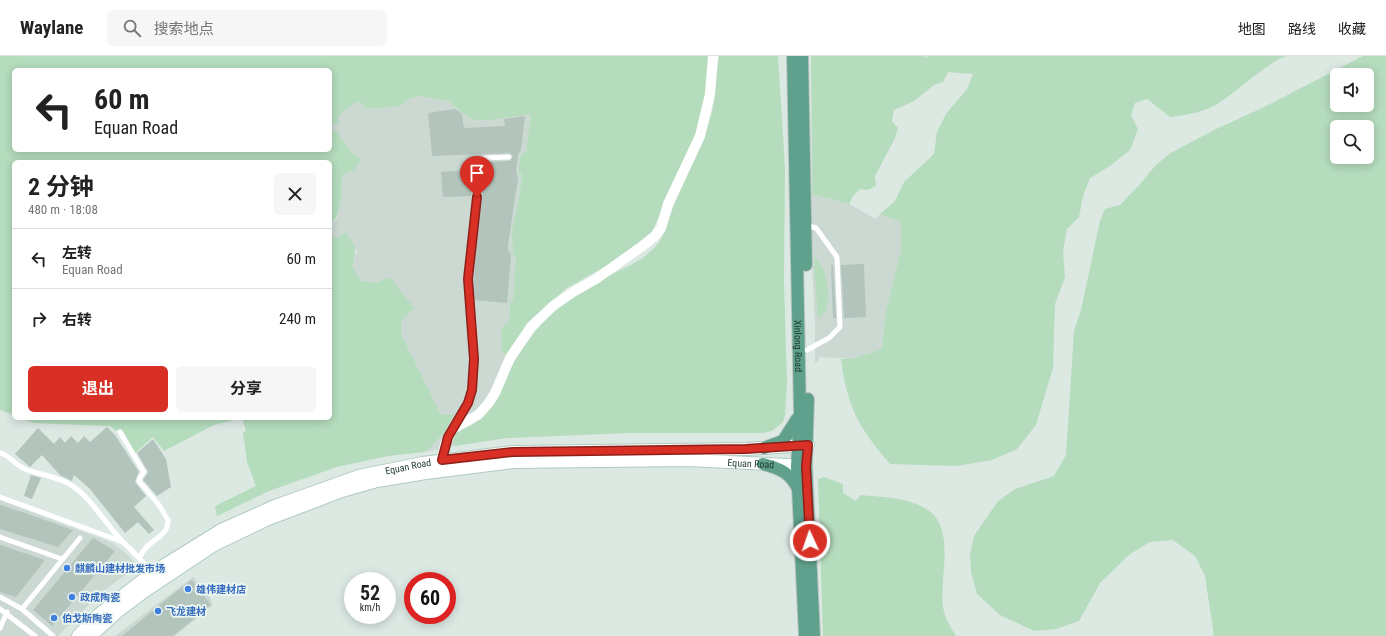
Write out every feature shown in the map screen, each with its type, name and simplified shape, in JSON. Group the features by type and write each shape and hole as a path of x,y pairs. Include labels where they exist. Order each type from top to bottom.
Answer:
{"main road":[{"name":"Xinlong Road","path":"793,56 800,414 803,445"},
{"name":"Xinlong Road","path":"802,56 807,350 802,466 798,490 806,636"},
{"path":"764,448 783,441 793,428 800,414"},
{"name":"Equan Road","path":"78,636 97,616 151,574 221,530 275,506 358,476 442,460 513,452 764,448 803,445"},
{"name":"Equan Road","path":"91,636 117,612 145,591 214,545 273,517 342,491 377,482 426,473 514,462 690,460 802,466"},
{"path":"763,464 783,471 795,483 798,490"},
{"name":"Xinlong Road","path":"802,466 814,636"}],"street":[{"path":"442,460 445,444 453,430 478,415 488,404 495,393 510,358 524,337 542,316 569,295 596,279 641,247 655,236 661,228 668,204 700,136 710,94 713,56"}],"lane":[{"path":"453,430 468,403 473,379 474,359 468,279 477,197 478,166 480,160 484,158 509,157"},
{"path":"805,225 816,228 836,256 840,327 829,338 807,350"},
{"path":"120,432 144,472 139,481 159,505 168,520 164,532 147,545 140,557"},
{"path":"0,452 5,453 14,463 25,469 53,476 71,485 81,493 123,542 140,557 151,574"},
{"path":"0,497 123,542"},
{"path":"0,537 62,559"},
{"path":"22,609 80,538"},
{"path":"0,597 22,609 53,636"},
{"path":"0,609 7,612 35,636"},
{"path":"0,628 7,612"}],"shaded area":[{"path":"420,96 450,102 458,110 531,114 526,153 521,154 518,173 522,174 517,213 514,221 516,256 513,300 510,302 509,322 501,329 502,352 506,355 493,390 479,410 464,418 453,441 455,446 424,452 431,447 445,431 455,415 441,415 401,334 402,319 414,307 375,283 361,281 352,267 357,251 334,239 332,234 332,223 337,219 340,205 343,174 352,153 336,131 332,130 332,126 334,125 338,116 353,104 359,102 366,108 377,109 399,106 411,98"},
{"path":"812,194 849,204 876,219 880,214 901,222 901,250 885,316 882,349 852,359 819,357 818,362 815,363 815,323 812,265"},
{"name":"麒麟山建材批发市场","path":"0,500 113,543 129,556 135,565 132,570 99,594 58,636 0,636"},
{"name":"麒麟山建材批发市场","path":"193,577 210,598 213,605 175,636 115,636"}],"green space":[{"path":"0,56 709,56 706,95 698,130 650,236 608,265 567,288 528,322 506,355 502,352 501,328 509,322 510,302 513,300 516,256 513,253 512,237 522,174 518,173 521,154 526,152 531,114 489,120 473,120 458,110 450,102 420,96 411,98 399,106 377,109 366,108 359,102 353,104 338,116 339,121 332,126 332,68 12,68 12,152 332,152 332,130 336,131 352,153 361,159 354,170 343,174 341,201 338,214 332,222 332,160 12,160 12,414 0,410"},
{"path":"719,56 778,56 785,167 784,282 787,384 785,415 783,422 772,431 763,433 630,433 507,438 455,446 453,434 473,424 482,417 518,355 539,327 552,314 575,295 644,257 659,242 665,231 708,127 714,101"},
{"path":"811,56 925,56 926,58 928,56 1286,56 1260,71 1228,96 1203,111 1170,117 1147,99 1135,103 1131,115 1138,129 1130,150 1110,166 1090,178 1083,196 1079,217 1067,229 1063,252 1065,277 1055,304 1053,368 1036,425 1017,449 992,460 956,466 890,464 862,428 856,416 847,391 841,359 852,359 882,349 885,316 901,250 901,222 880,214 895,201 904,182 934,154 937,132 946,114 967,89 973,74 948,72 943,82 934,85 914,101 894,110 892,121 898,128 895,138 875,176 876,186 868,190 860,189 853,196 849,204 812,194"},
{"path":"1363,56 1386,56 1386,636 1214,636 1205,576 1195,556 1173,540 1150,542 1130,554 1100,583 1079,621 1056,629 1034,631 1000,615 977,594 971,573 970,555 974,536 998,501 1015,489 1054,476 1066,455 1074,331 1081,310 1100,221 1105,209 1120,205 1155,166 1169,154 1214,130 1262,108 1330,73 1330,112 1374,112 1374,68 1340,68"},
{"path":"346,233 355,249 352,267 361,281 375,283 390,277 414,308 402,319 401,334 441,415 455,414 445,431 431,447 424,452 388,456 337,467 269,491 217,516 215,507 217,505 256,486 247,462 243,433 246,430 243,420 332,420 332,234 334,239"},
{"path":"815,257 825,275 828,289 826,309 818,319 814,261"},
{"path":"26,420 234,420 214,425 164,451 153,437 135,453 123,431 120,429 116,431 110,426 34,423"},
{"path":"824,477 843,484 843,493 856,501 860,495 900,499 923,507 934,515 944,538 945,552 942,594 943,606 948,621 956,636 823,636 818,479"}],"building":[{"path":"455,109 462,114 464,128 505,126 504,119 525,116 521,150 518,155 516,171 518,178 508,245 508,251 511,254 507,303 474,300 473,295 476,245 487,162 510,161 513,156 509,153 432,156 428,113"},
{"path":"470,170 471,196 443,197 441,172"},
{"path":"864,264 866,317 844,318 841,265"},
{"path":"831,265 833,265 836,318 833,318"},
{"path":"107,427 115,435 139,472 135,482 146,496 134,507 154,530 149,534 138,522 125,533 90,489 74,475 72,481 60,475 42,455 30,467 15,454 38,428 54,444 60,437 65,443 71,436 78,443 84,436 90,442"},
{"path":"153,439 166,459 171,487 157,496 143,480 148,472 137,453"},
{"path":"31,475 41,478 32,499 24,496"},
{"path":"0,505 73,530 58,547 0,529"},
{"path":"93,538 115,551 52,626 33,610"},
{"path":"0,545 45,560 16,597 0,592"},
{"name":"麒麟山建材批发市场","path":"192,580 211,605 173,636 122,636 168,598"}],"place":[{"name":"麒麟山建材批发市场","path":"67,568"},
{"name":"雄伟建材店","path":"188,589"},
{"name":"政成陶瓷","path":"72,597"},
{"name":"飞龙建材","path":"158,611"},
{"name":"伯戈斯陶瓷","path":"54,618"}],"route":[{"path":"477,197 468,279 474,359 472,390 468,403 445,444 442,460 513,452 746,449 808,445 806,466 810,541"}]}
